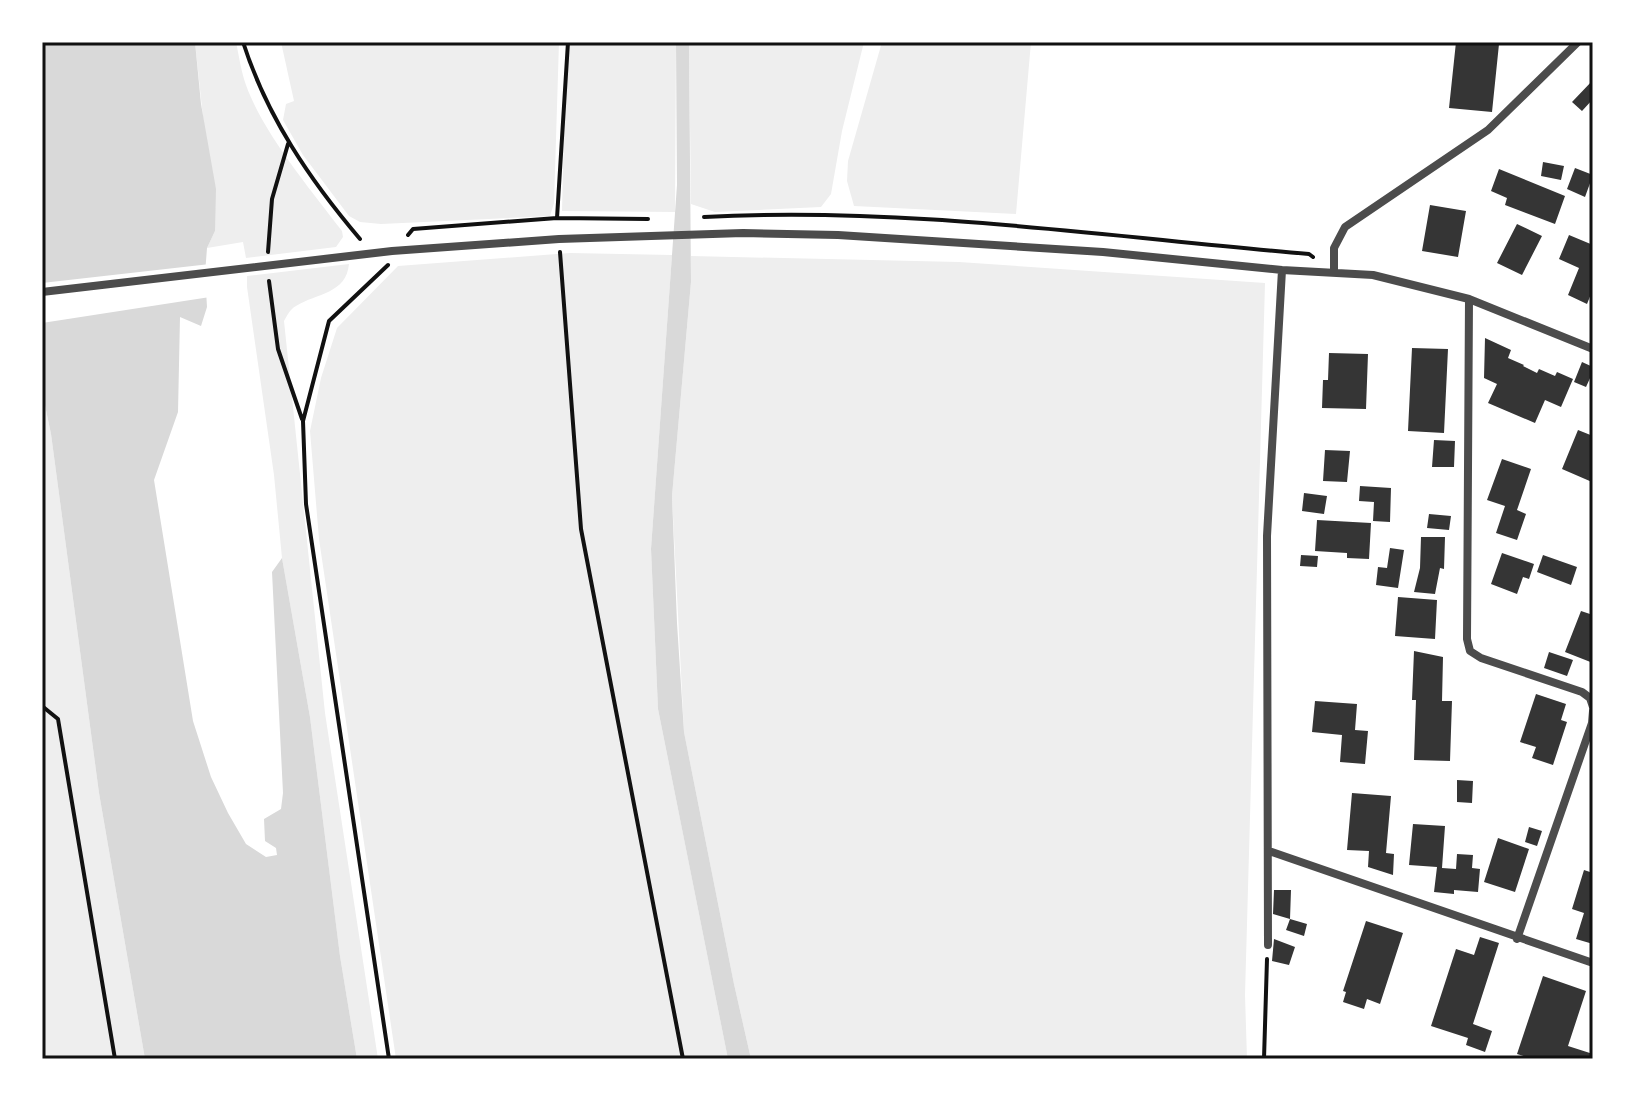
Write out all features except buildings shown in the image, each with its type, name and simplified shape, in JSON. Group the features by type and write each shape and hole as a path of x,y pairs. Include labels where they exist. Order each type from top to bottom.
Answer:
{"street":[{"path":"1334,271 1334,248 1345,227 1488,130 1578,42"},
{"path":"42,292 392,251 559,239 743,233 964,242 1282,270 1334,271 1394,279 1469,299 1593,349"},
{"path":"1268,945 1267,536 1282,270"},
{"path":"1469,299 1467,639 1470,651 1481,658 1582,692 1590,698 1593,709 1592,723 1517,939"},
{"path":"1269,851 1593,963"}],"path":[{"path":"243,42 260,88 288,144 361,241 392,251"},
{"path":"557,218 568,42"},
{"path":"267,255 272,199 288,144"},
{"path":"389,1059 306,504 303,421 329,321 387,267 392,251 413,229 557,218 649,219"},
{"path":"560,249 581,529 683,1059"},
{"path":"268,269 278,349 303,421"},
{"path":"42,706 58,719 115,1059"},
{"path":"1264,1059 1268,945"}],"shaded area":[{"path":"42,42 195,42 201,104 216,189 215,231 207,248 207,307 201,326 180,317 178,412 154,480 193,721 211,777 228,813 246,844 266,857 277,855 276,848 265,841 264,819 281,809 283,793 272,572 282,558 310,717 340,956 357,1059 145,1059 99,793 51,434 42,391"},
{"path":"195,42 236,42 246,85 264,122 342,231 343,237 336,247 246,258 243,242 207,248 215,231"},
{"path":"281,42 559,42 554,203 550,216 381,224 360,222 349,216 303,155 283,120 286,104 294,101"},
{"path":"566,42 676,42 675,212 562,211"},
{"path":"676,42 689,42 691,282 672,496 684,732 751,1059 728,1059 658,709 651,549 677,185"},
{"path":"689,42 864,42 842,131 831,194 821,207 715,212 691,204"},
{"path":"882,42 1031,42 1016,214 854,206 847,181 848,161"},
{"path":"570,253 672,255 651,549 658,709 728,1059 396,1059 319,539 310,431 321,378 337,328 398,266"},
{"path":"691,256 959,262 1265,283 1245,995 1247,1059 751,1059 684,732 672,496"},
{"path":"349,264 347,274 336,287 294,307 284,321 325,713 378,1059 357,1059 340,956 310,717 282,558 274,475 247,287 247,276"},
{"path":"42,391 51,434 99,793 145,1059 42,1059"}],"pier":[{"path":"210,264 210,297 42,323 42,283"}]}
